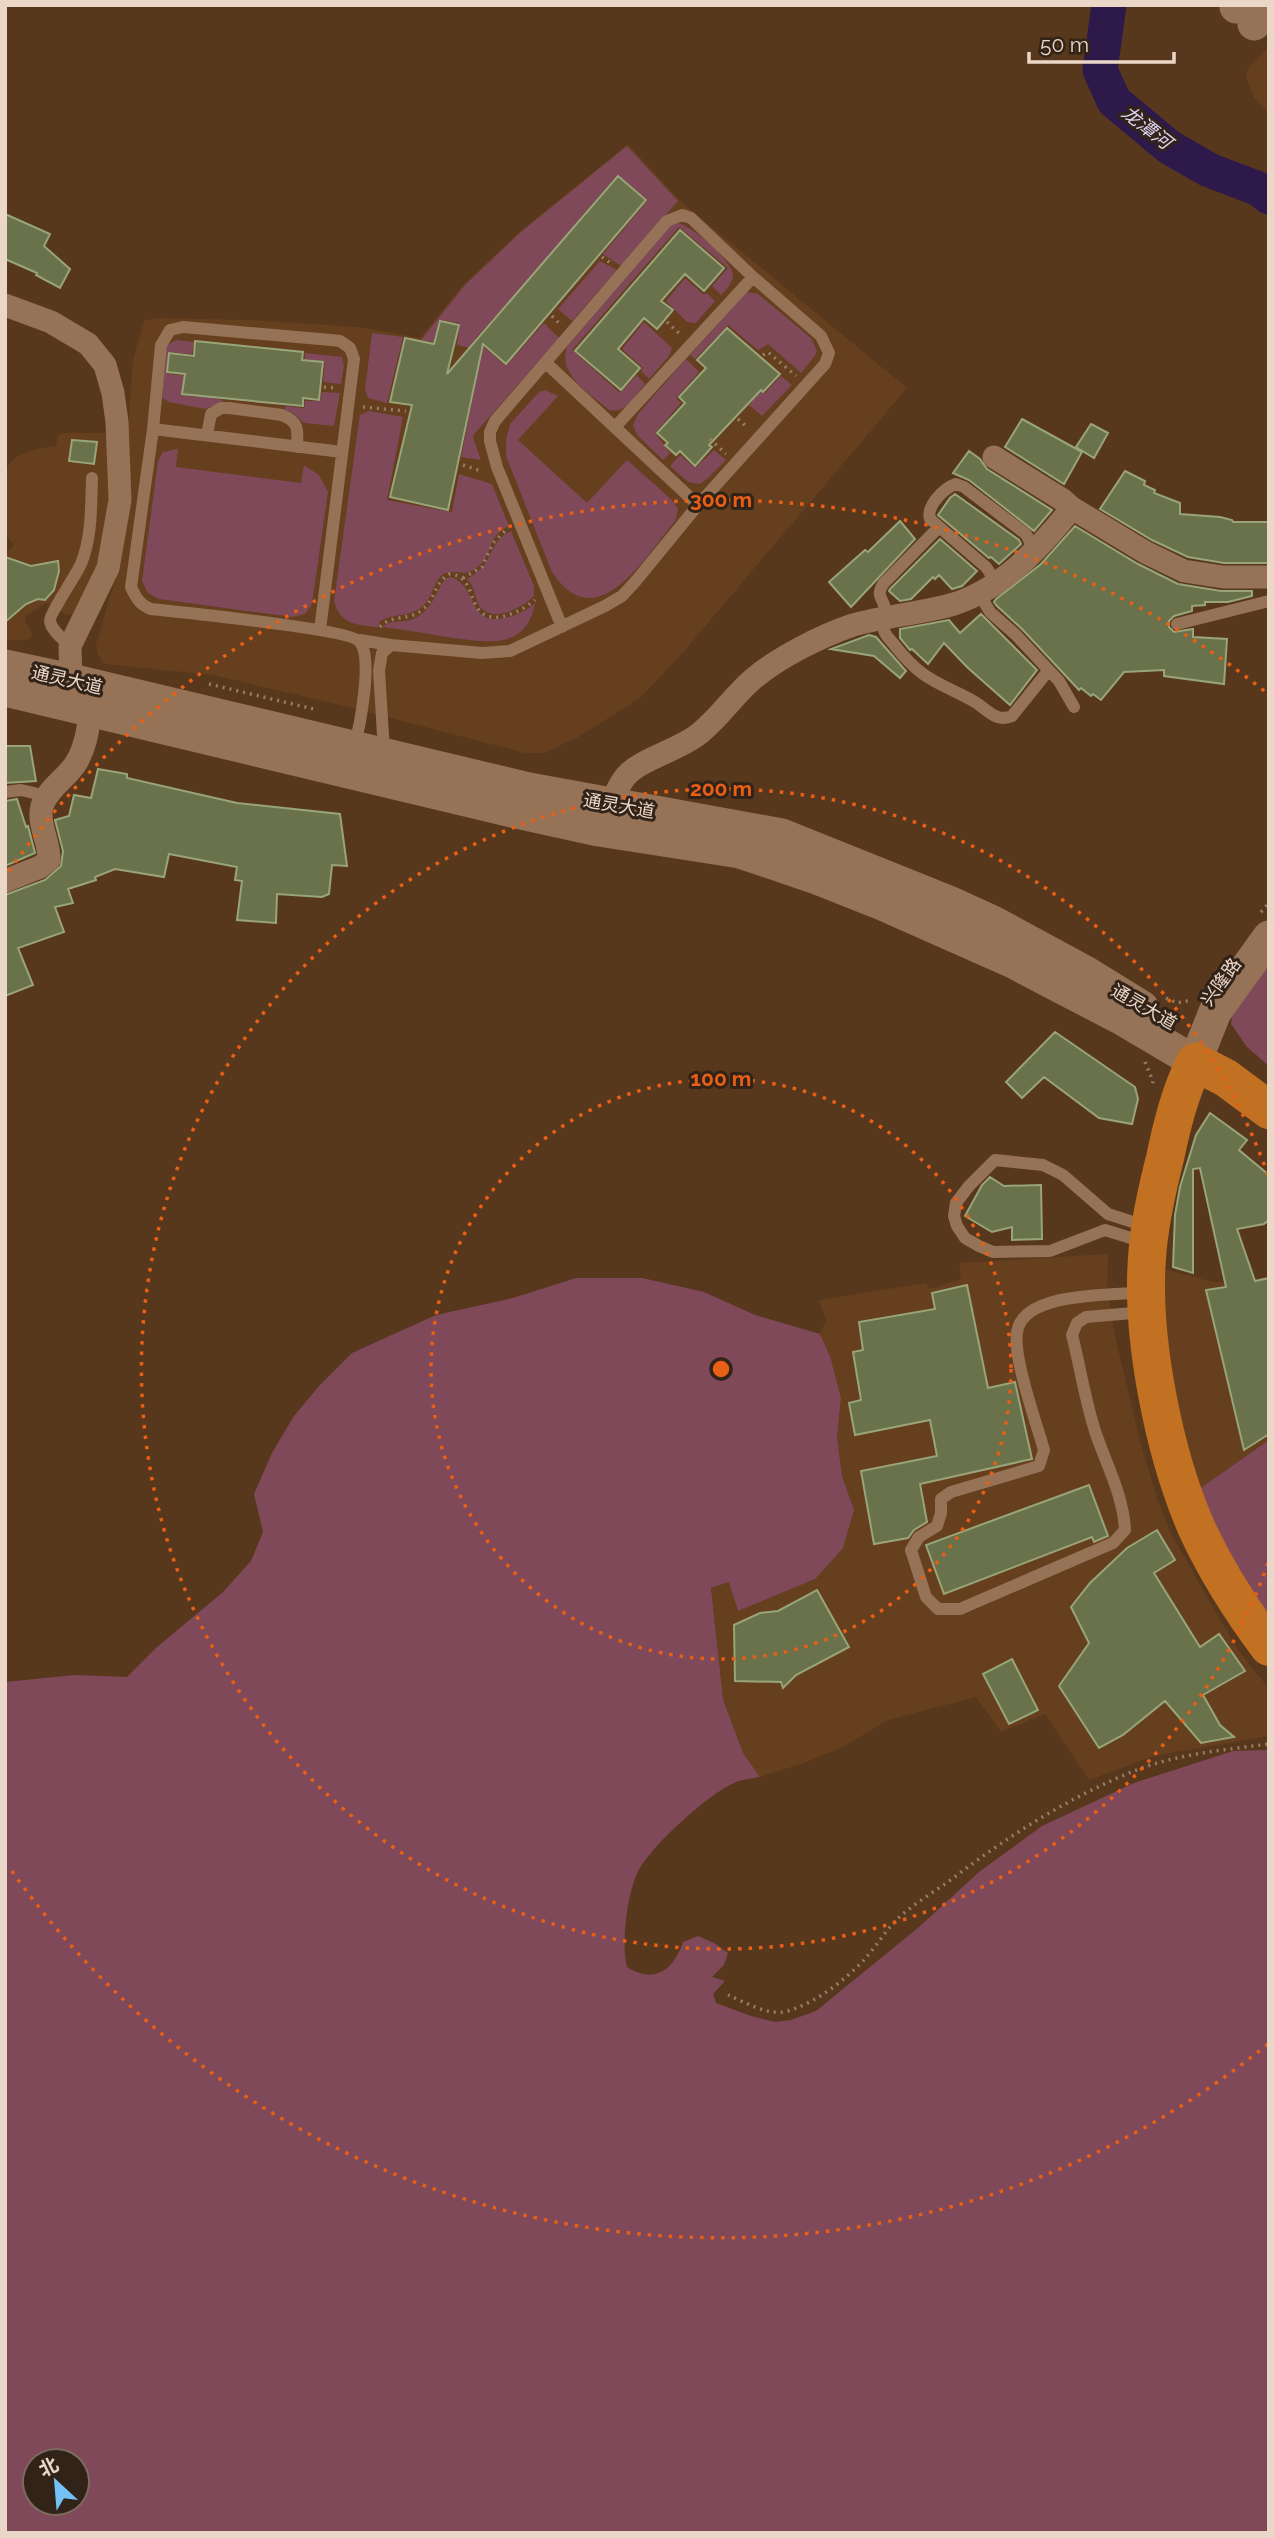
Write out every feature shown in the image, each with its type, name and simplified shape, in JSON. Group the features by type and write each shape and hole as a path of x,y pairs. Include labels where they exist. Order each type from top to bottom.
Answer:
{"highway":[{"name":"通灵大道","path":"1181,1048 1247,1067 1269,1084"},
{"name":"通灵大道","path":"1181,1048 1269,1110"},
{"path":"1181,1048 1139,1199 1131,1271 1138,1355 1153,1439 1168,1494 1194,1548 1224,1600 1269,1668"},
{"path":"1181,1048 1181,1095 1155,1202 1147,1257 1147,1302 1152,1355 1167,1434 1197,1527 1244,1611 1269,1647"}],"main road":[{"name":"通灵大道","path":"5,666 529,789 782,835 993,922 1087,972 1138,1005 1181,1048"},
{"name":"通灵大道","path":"5,690 528,815 599,830 740,852 848,891 976,945 1181,1048"},
{"name":"兴隆路","path":"1181,1048 1214,990 1269,917"},
{"name":"兴隆路","path":"1181,1048 1215,1012 1269,937"}],"street":[{"path":"5,305 51,323 88,344 105,365 113,393 120,500 108,568 70,646 71,680"},
{"path":"994,457 1145,552 1184,571 1223,577 1269,577"},
{"path":"610,805 626,775 699,734 767,668 835,632 966,600 1019,565 1072,508"},
{"path":"5,881 46,864 49,860 41,815 47,796 76,764 85,742 91,710"}],"lane":[{"path":"320,630 350,405 354,359 350,348 340,341 183,327 170,330 161,345 153,429 131,587 143,606 320,630 391,645 482,653 510,652 588,616 622,596 698,505 825,363 829,353 821,336 691,219 682,215 673,218 624,271 495,421 490,432 497,467 562,627"},
{"path":"616,426 753,277"},
{"path":"546,363 698,505"},
{"path":"207,435 211,414 221,408 282,415 295,422 298,429 297,447"},
{"path":"153,429 342,452"},
{"path":"70,646 52,628 50,615 74,578 86,547 92,512 92,478"},
{"path":"1034,550 1026,534 960,484 951,485 928,513 938,527 986,567 990,612 1016,635 1063,686 1074,707"},
{"path":"938,527 883,584 878,597 885,608 883,629 888,638 914,669 939,685 975,702 998,718 1006,719 1012,716 1048,671"},
{"path":"1177,624 1269,601"},
{"path":"360,640 365,651 361,723 369,751"},
{"path":"369,751 382,653 391,645"},
{"path":"5,793 20,790 47,796"},
{"path":"995,1160 1043,1165 1063,1175 1108,1214 1135,1231 1105,1230 1050,1251 993,1252 965,1238 954,1216 957,1203 995,1160"},
{"path":"1091,1295 1133,1303 1086,1317 1077,1323 1073,1335 1094,1430 1119,1491 1125,1530 1113,1543 960,1609 938,1609 926,1597 911,1550 919,1537 937,1526 941,1499 951,1492 1039,1466 1044,1450 1016,1345 1018,1326 1033,1309 1057,1301 1091,1295"}],"path":[{"path":"763,355 768,352 806,385"},
{"path":"350,405 406,411"},
{"path":"709,439 735,463"},
{"path":"463,579 482,567 499,536 520,523"},
{"path":"376,642 383,623 392,618 408,618 422,611 444,576 453,574 463,579 470,587 479,610 493,616 507,615 527,606 546,588"},
{"path":"1152,1098 1153,1081 1181,1048"},
{"path":"729,1994 759,2009 786,2012 807,2003 842,1979 862,1961 901,1916 920,1900 992,1848 1038,1819 1143,1768 1192,1755 1269,1744"}],"shaded area":[{"path":"1269,46 1269,114 1253,96 1246,77 1248,68"},
{"path":"628,144 680,201 907,388 679,657 640,698 580,736 545,753 525,753 213,675 104,664 96,645 115,580 130,502 128,429 133,360 144,321 157,318 250,320 358,327 420,338 463,285 519,232"},
{"path":"627,146 678,201 621,266 603,254 648,200 617,175 581,217 583,219 475,339 506,366 544,323 559,338 476,432 473,437 481,460 461,457 482,351 457,345 460,323 439,320 433,342 421,340 465,285 521,232"},
{"path":"678,223 711,245 727,262 733,276 731,282 721,295 712,286 728,268 679,227 572,350 620,393 637,375 645,384 626,406 609,410 571,375 565,357 567,347 670,226"},
{"path":"600,261 617,270 572,321 558,309"},
{"path":"685,278 715,301 696,323 687,322 666,301"},
{"path":"747,292 758,294 812,339 817,351 801,373 768,344 758,350 728,325 695,359 690,355"},
{"path":"644,322 672,348 669,356 649,379 641,371 643,368 622,349"},
{"path":"372,333 403,337 387,403 368,398 365,390"},
{"path":"176,340 194,342 192,354 168,352 167,374 189,376 188,381 183,381 182,395 195,397 197,389 209,391 208,397 223,400 222,402 205,409 169,402 162,398 166,346"},
{"path":"305,353 342,357 344,365 341,384 323,382 325,362 305,359"},
{"path":"686,359 699,372 676,398 681,403 655,433 670,453 663,460 637,435 633,425 638,414"},
{"path":"781,376 792,385 762,416 749,405 752,402 747,397 756,388 764,394"},
{"path":"545,390 558,396 518,440 587,503 627,460 672,500 678,509 675,521 635,571 619,586 603,595 586,598 569,591 552,572 506,456 510,424 539,392"},
{"path":"322,392 340,393 334,426 304,423 285,410 285,406 304,408 305,401 320,401"},
{"path":"369,411 403,417 387,500 452,512 459,474 492,484 509,526 496,535 485,559 475,569 466,573 451,572 442,575 425,604 419,609 380,621 378,627 350,622 340,614 334,601 360,415"},
{"path":"62,433 107,433 112,492 103,552 78,608 72,614 67,615 46,603 26,616 25,621 33,635 29,639 5,639 5,550 9,551 14,545 5,534 5,473 16,457 36,449 56,446 58,436"},
{"path":"178,449 176,467 301,483 304,465 319,475 328,492 312,604 305,614 292,617 159,599 148,593 142,581 158,461 163,452"},
{"path":"714,450 726,460 700,484 688,482 670,466 680,455 695,468"},
{"path":"511,531 534,586 534,596 502,614 488,613 479,606 467,579 483,566 498,541"},
{"path":"451,577 466,588 484,617 508,617 521,613 535,603 530,619 523,630 513,637 489,641 383,627 392,622 410,620 423,613 446,578"},
{"path":"1269,959 1269,1066 1247,1047 1231,1024 1233,1010"},
{"path":"1108,1254 1107,1289 1115,1336 1141,1445 1157,1498 1171,1534 1236,1647 1269,1689 1269,1736 1153,1756 1089,1780 1045,1714 1001,1732 976,1697 888,1720 841,1748 760,1777 743,1753 723,1699 711,1588 729,1582 738,1611 854,1510 842,1476 837,1437 841,1398 830,1356 820,1334 826,1320 819,1300 926,1283 929,1289 961,1279 959,1263"},
{"path":"1156,1267 1213,1282 1237,1283 1269,1276 1269,1440 1195,1492 1186,1470"},
{"path":"576,1278 642,1278 704,1292 755,1315 820,1334 830,1356 841,1398 837,1437 842,1476 854,1510 843,1548 815,1579 738,1611 729,1582 711,1588 723,1699 743,1753 760,1777 737,1782 709,1799 679,1824 642,1865 633,1885 628,1908 625,1935 627,1967 646,1974 662,1971 669,1967 683,1942 698,1936 728,1953 724,1965 712,1977 725,1981 713,1994 716,2003 775,2022 791,2020 816,2011 919,1927 979,1872 1042,1826 1134,1783 1233,1751 1269,1750 1269,2533 5,2533 5,1682 74,1675 127,1677 157,1647 223,1592 251,1561 263,1532 254,1494 272,1453 294,1416 320,1385 352,1353 436,1315 513,1298"},
{"path":"1269,1440 1269,1632 1195,1492"}],"building":[{"path":"618,176 646,200 506,364 483,344 448,510 390,497 412,405 390,402 405,338 434,344 440,321 459,325 447,374"},
{"path":"5,214 50,234 44,246 70,269 60,288 36,275 37,273 5,259"},
{"path":"680,230 724,268 704,291 685,274 661,301 673,310 657,329 644,318 618,349 640,368 621,390 575,351"},
{"path":"727,328 780,374 763,392 761,390 709,445 712,447 695,466 680,451 676,455 657,433 685,403 679,397 706,368 697,360"},
{"path":"195,341 303,352 302,360 323,362 319,400 303,398 303,406 182,394 185,374 167,372 169,353 194,356"},
{"path":"1022,419 1082,452 1064,484 1005,447"},
{"path":"1091,424 1108,433 1094,458 1076,447"},
{"path":"72,440 97,442 94,464 69,461"},
{"path":"969,451 980,459 987,469 1052,510 1034,531 969,480 953,473"},
{"path":"1125,471 1145,481 1144,485 1155,490 1154,493 1180,503 1180,514 1220,517 1233,522 1269,522 1269,563 1224,563 1188,557 1152,540 1100,509"},
{"path":"955,494 1021,544 999,564 989,558 938,515"},
{"path":"900,521 915,539 851,607 829,582 865,550 868,552"},
{"path":"1075,526 1138,564 1178,584 1221,591 1252,591 1252,596 1228,602 1205,602 1205,605 1192,606 1192,611 1174,616 1169,621 1169,627 1174,632 1193,629 1193,637 1227,639 1224,684 1164,676 1164,670 1124,672 1101,700 1081,688 1079,690 997,606 994,602 996,599 1041,564"},
{"path":"940,539 977,571 962,586 952,589 939,575 935,579 933,577 911,599 900,601 890,589"},
{"path":"5,557 31,566 58,561 59,571 54,590 45,600 38,599 26,604 5,622"},
{"path":"981,614 1037,670 1010,705 944,643 928,664 900,638 900,629 949,620 960,633"},
{"path":"869,635 876,637 906,671 900,678 874,656 831,649"},
{"path":"5,746 30,746 36,781 5,783"},
{"path":"98,769 237,803 340,814 347,866 332,865 329,894 322,897 277,894 276,923 237,920 242,881 235,880 237,867 169,854 164,877 115,869 95,877 96,880 68,889 73,903 55,907 64,932 18,948 33,985 5,996 5,895 45,880 61,866 63,851 55,820 69,816 74,795 91,798"},
{"path":"17,799 35,853 5,866 5,801"},
{"path":"1055,1032 1135,1087 1138,1099 1132,1124 1099,1118 1044,1077 1022,1098 1006,1082"},
{"path":"1210,1113 1247,1140 1239,1150 1269,1175 1269,1220 1264,1224 1237,1229 1255,1281 1269,1278 1269,1434 1244,1450 1206,1290 1226,1287 1200,1168 1193,1169 1193,1273 1173,1267 1175,1215 1180,1187 1196,1135"},
{"path":"990,1177 1004,1186 1041,1185 1042,1239 1012,1240 1012,1227 992,1232 965,1216 982,1185"},
{"path":"967,1285 988,1388 1015,1382 1032,1459 920,1484 927,1522 914,1530 908,1538 874,1544 861,1471 937,1456 930,1420 855,1435 849,1403 861,1400 853,1352 863,1350 859,1322 935,1309 932,1293"},
{"path":"1089,1485 1108,1536 1094,1542 1092,1537 944,1594 926,1545"},
{"path":"1157,1530 1175,1560 1154,1573 1200,1647 1219,1634 1245,1671 1203,1695 1220,1725 1234,1737 1201,1743 1165,1701 1123,1735 1099,1748 1059,1686 1089,1643 1071,1607 1090,1583 1127,1548"},
{"path":"817,1590 849,1647 796,1675 783,1688 781,1682 735,1681 734,1625 760,1613 778,1611"},
{"path":"1012,1659 1038,1710 1009,1724 983,1674"}],"waterway":[{"name":"龙潭河","path":"1109,5 1100,70 1114,101 1169,147 1209,170 1259,189 1269,197"}]}
